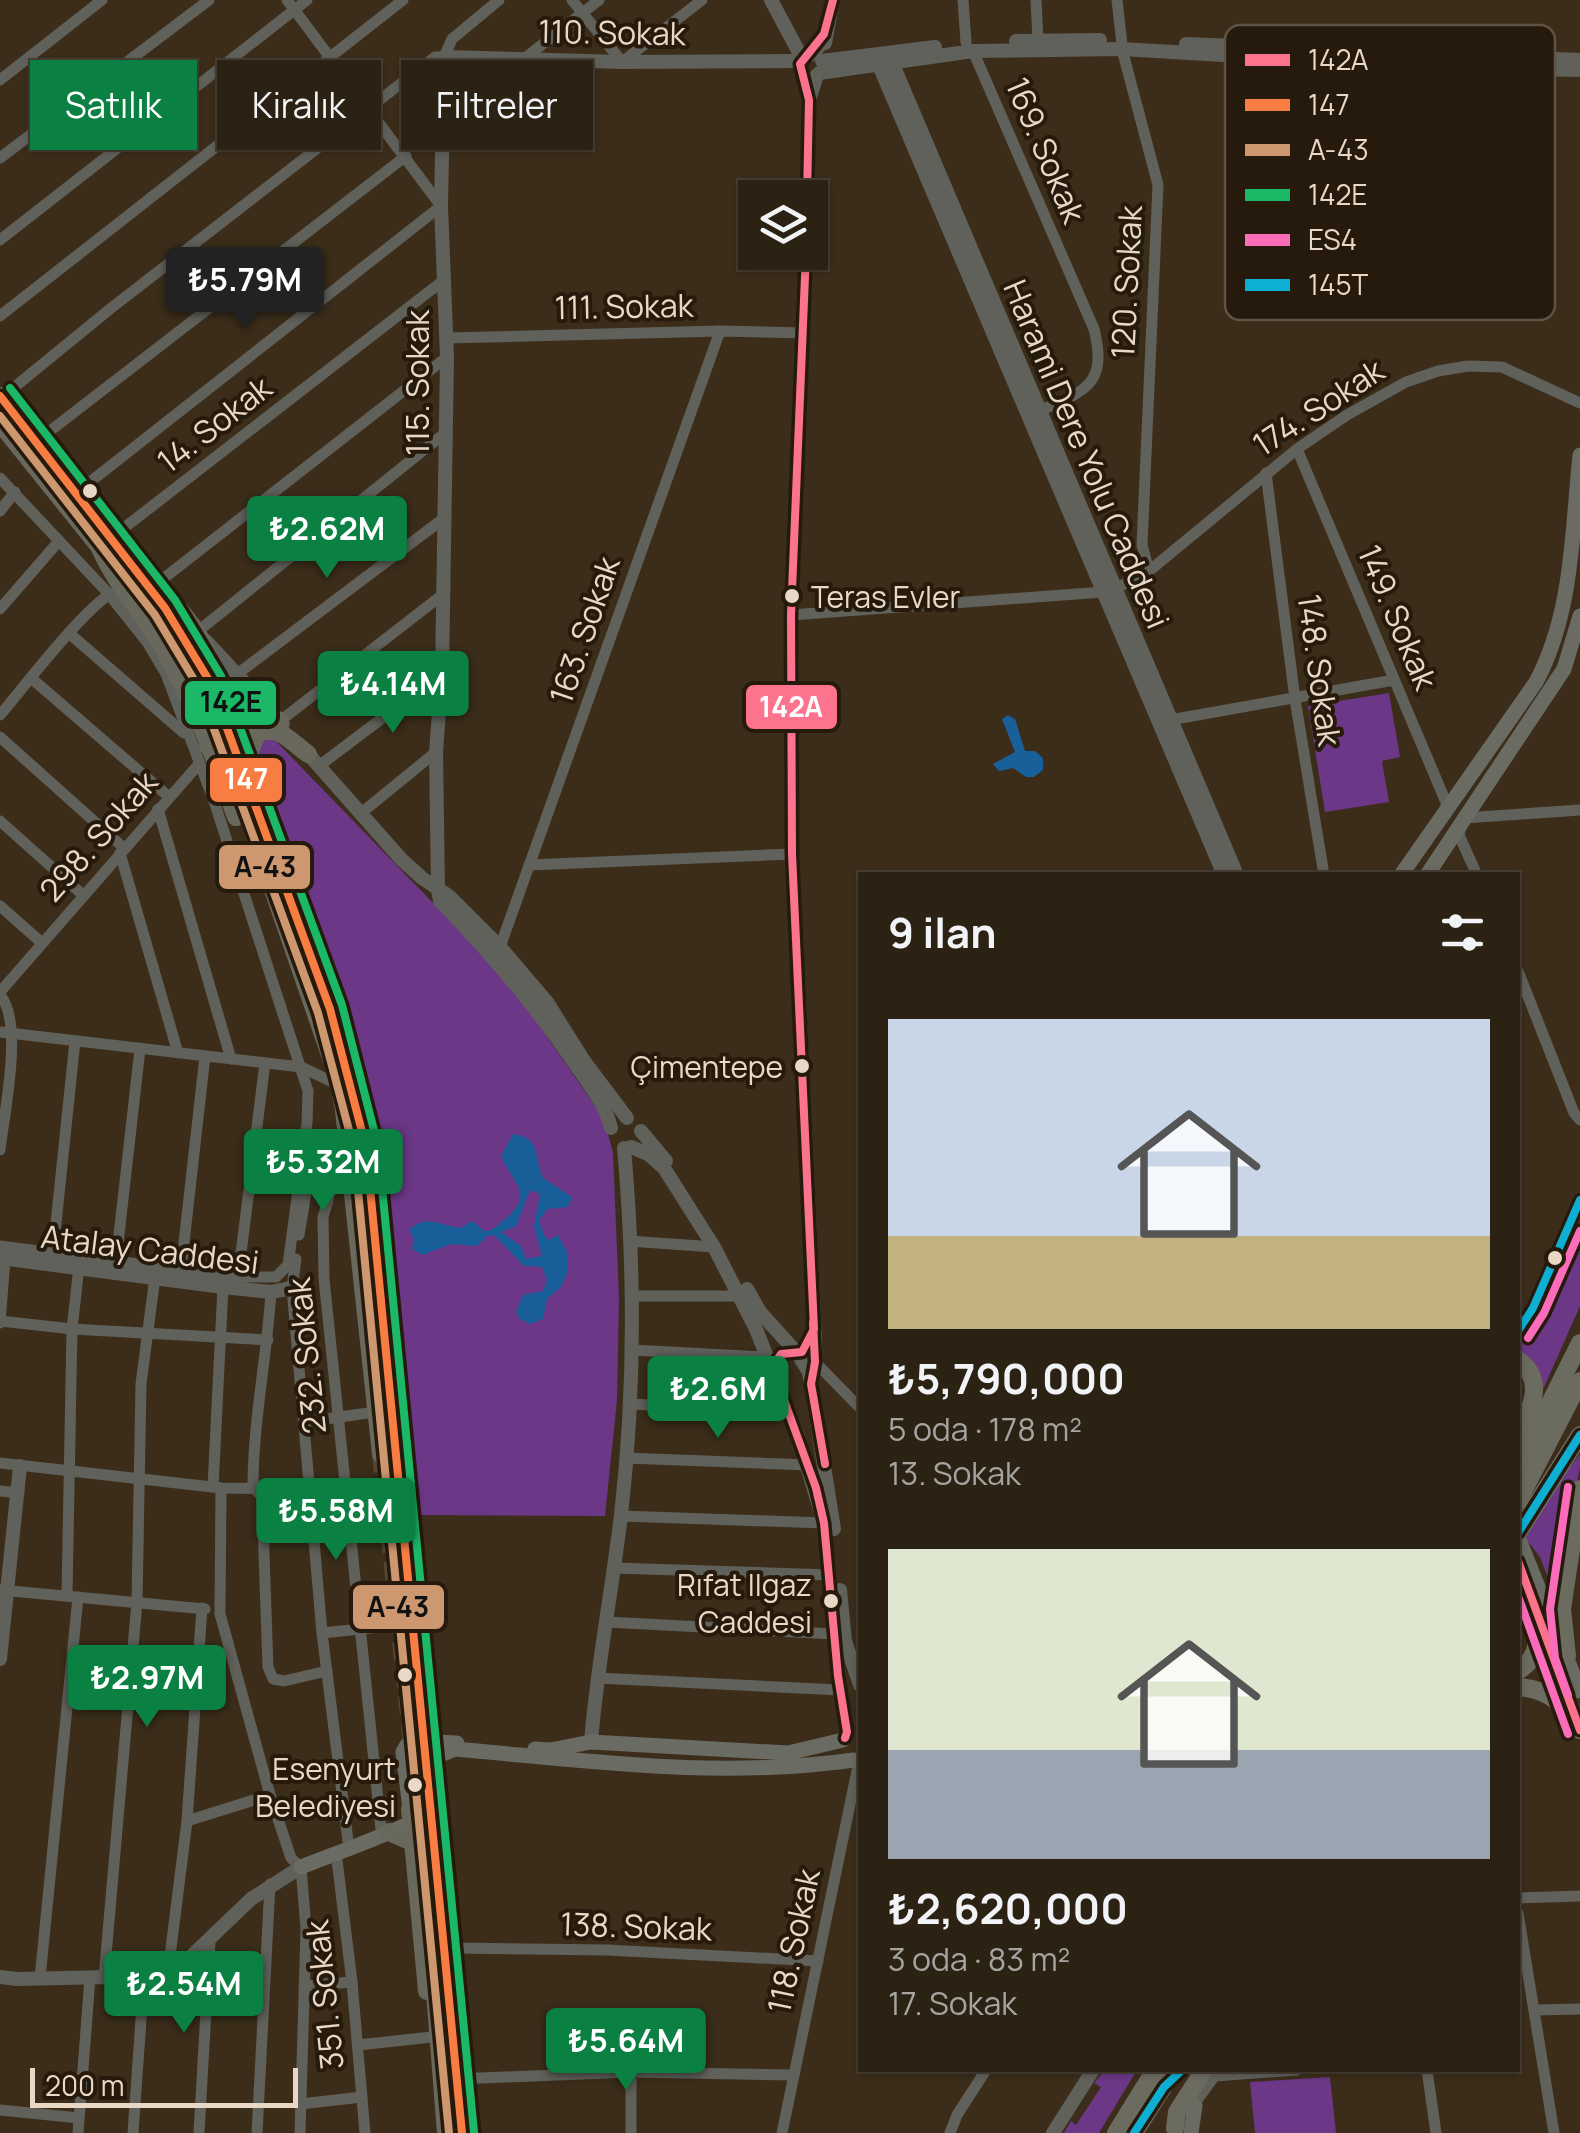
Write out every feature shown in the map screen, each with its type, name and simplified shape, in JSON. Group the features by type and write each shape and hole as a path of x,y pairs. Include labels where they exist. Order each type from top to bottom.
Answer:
{"highway":[{"path":"1520,1463 1580,1342"},
{"path":"1520,1362 1528,1368 1535,1387 1520,1432"},
{"path":"1520,1495 1580,1381"},
{"path":"1520,1530 1580,1435"},
{"path":"1567,1656 1562,1609 1580,1489"},
{"path":"1520,1671 1529,1664 1537,1648 1533,1599"},
{"path":"1520,1687 1552,1696 1566,1708 1580,1730"},
{"path":"1177,2132 1177,2112 1212,2072"},
{"path":"1116,2133 1159,2078"},
{"path":"1134,2133 1159,2078"}],"main road":[{"path":"1,397 29,444 182,632 210,682 250,774 229,783 219,777"},
{"path":"0,423 29,444 76,492 106,543 115,586 180,679 276,934 322,1011 366,1146 389,1452 339,1085 328,1052 322,1011 309,926 247,771 257,734 270,729 277,730 313,760"},
{"path":"1403,872 1546,664 1560,623 1580,454"},
{"path":"106,543 159,582 197,632 225,691 231,727"},
{"path":"1429,872 1564,669 1580,616"},
{"path":"208,746 231,727 264,718 280,721"},
{"path":"1504,728 1520,738"},
{"path":"1448,807 1464,818"},
{"path":"1520,1328 1534,1308 1580,1200"},
{"path":"355,1208 351,1223 368,1413"},
{"path":"1520,1530 1580,1690"},
{"path":"1520,1567 1580,1730"},
{"path":"446,2133 449,2079 460,2047 452,1948 424,1824 405,1763 407,1744 414,1741 550,1750 591,1742 788,1753 849,1736"},
{"path":"849,1736 845,1750 858,1761"},
{"path":"405,1763 408,1753 416,1749 431,1753 434,1764"},
{"path":"449,2079 432,2037 424,1824 434,1764 441,1752 456,1749 602,1765 706,1770 858,1761"},
{"path":"609,1752 687,1756 708,1750"},
{"path":"687,1756 706,1770"},
{"path":"302,1867 312,1854 342,1847 400,1821 424,1824"},
{"path":"385,1830 424,1824"},
{"path":"424,1824 449,2079 462,2133"},
{"path":"1177,2132 1194,2106"}],"street":[{"path":"0,80 102,0"},
{"path":"0,158 209,0"},
{"path":"0,240 291,5 307,0"},
{"path":"0,316 403,0"},
{"path":"381,98 435,57 444,57 452,40 499,0"},
{"path":"572,0 622,62 702,0"},
{"path":"525,58 598,0"},
{"path":"771,0 792,40 811,64"},
{"path":"807,180 811,64 826,38 833,0"},
{"name":"169. Sokak","path":"963,0 969,46 1094,330 1100,356 1087,388 1039,411"},
{"path":"1036,0 1038,40"},
{"name":"120. Sokak","path":"1117,0 1121,45 1158,186 1142,545 1149,571"},
{"path":"291,5 333,60"},
{"path":"969,46 1038,40 1225,53"},
{"path":"969,46 1225,48"},
{"name":"110. Sokak","path":"444,57 811,64 884,60 969,46"},
{"name":"115. Sokak","path":"438,890 436,752 442,673 447,358 441,206 444,57"},
{"path":"1555,59 1580,60"},
{"name":"Harami Dere Yolu Caddesi","path":"884,60 1039,411 1068,491"},
{"name":"Harami Dere Yolu Caddesi","path":"884,60 1183,764 1223,872"},
{"path":"1555,69 1580,70"},
{"path":"76,492 441,206 381,121"},
{"path":"1,397 314,150"},
{"path":"0,441 29,444 406,156"},
{"path":"805,270 791,615 792,854 814,1329 811,1384"},
{"name":"14. Sokak","path":"106,543 444,280"},
{"name":"111. Sokak","path":"447,338 720,331 803,333"},
{"name":"163. Sokak","path":"500,947 720,331"},
{"path":"159,582 447,358"},
{"name":"174. Sokak","path":"1109,590 1149,571 1297,449 1348,414 1406,382 1468,366 1502,367 1580,403"},
{"path":"445,434 197,632 401,859 449,896 547,1002 584,1062 684,1183 760,1312 805,1364 819,1424 839,1637 840,1690 849,1736"},
{"name":"149. Sokak","path":"1297,449 1448,807"},
{"name":"148. Sokak","path":"1266,473 1295,699 1324,872"},
{"path":"0,478 58,541 115,586 166,674 308,1091 288,1265 276,1277 238,1277 53,1252 2,1254 0,1322 268,1340"},
{"path":"0,511 16,492"},
{"path":"236,676 443,519"},
{"path":"0,609 58,541"},
{"path":"0,715 115,586"},
{"path":"791,615 1109,590"},
{"name":"Harami Dere Yolu Caddesi","path":"1109,590 1170,720 1183,764 1236,872"},
{"path":"280,721 442,595"},
{"path":"70,634 188,736"},
{"path":"313,760 442,673"},
{"path":"31,678 168,796"},
{"path":"1170,720 1394,680"},
{"path":"0,737 122,850 178,1053"},
{"path":"360,814 436,752"},
{"name":"298. Sokak","path":"0,993 199,764"},
{"path":"158,810 230,1059"},
{"path":"1475,872 1459,836 1464,818 1580,810"},
{"path":"0,820 83,895"},
{"path":"529,865 792,854"},
{"path":"438,890 440,902 495,957 537,1007 594,1093 611,1128 613,1142 658,1161 679,1188 741,1296 808,1465 824,1524 839,1637 858,1680"},
{"path":"0,906 42,943"},
{"path":"1520,975 1580,1120"},
{"path":"0,993 7,1002 0,1150"},
{"path":"6,1033 301,1067 339,1085"},
{"path":"53,1252 76,1042"},
{"path":"116,1261 140,1050"},
{"path":"301,1067 328,1052"},
{"path":"181,1269 205,1056"},
{"path":"238,1277 265,1063"},
{"path":"611,1128 618,1120 627,1118"},
{"path":"628,1148 639,1141 640,1131"},
{"name":"232. Sokak","path":"346,1136 323,1217 324,1279 358,1630 385,1830"},
{"name":"351. Sokak","path":"346,1136 306,1193 292,1288 365,2133"},
{"path":"591,1742 626,1458 632,1350 628,1148"},
{"path":"629,1241 714,1247"},
{"name":"Atalay Caddesi","path":"2,1254 223,1288 271,1292 292,1288"},
{"path":"40,1978 72,1596 72,1329 78,1267"},
{"path":"78,2133 131,1684 137,1602 140,1384 155,1277"},
{"path":"223,1288 218,1488 220,1614 270,1795 292,1858 302,1867 306,1930 300,2133"},
{"path":"271,1292 253,1437 253,1486 262,1497 266,1650 273,1678 284,1680 327,1670"},
{"path":"632,1296 741,1296"},
{"path":"632,1350 769,1364 780,1354 805,1349 814,1329"},
{"path":"815,1362 858,1406"},
{"path":"629,1404 788,1411"},
{"path":"304,1422 368,1413"},
{"path":"796,1432 810,1438 819,1424"},
{"path":"626,1458 808,1465"},
{"path":"0,1463 218,1488 308,1489"},
{"path":"0,1659 7,1540 20,1466"},
{"path":"0,1491 18,1493"},
{"path":"621,1516 824,1524"},
{"path":"614,1568 831,1575"},
{"path":"4,1590 202,1608 220,1614"},
{"path":"168,1972 187,1821 202,1608"},
{"path":"607,1622 839,1637"},
{"path":"322,1632 390,1626"},
{"path":"598,1678 840,1690"},
{"path":"131,1684 196,1692"},
{"name":"118. Sokak","path":"782,2133 858,1761"},
{"path":"187,1821 270,1795"},
{"path":"0,1977 144,1977 168,1972 182,1965 270,1884 302,1867"},
{"path":"257,2133 270,1884"},
{"path":"1520,1898 1580,1896"},
{"path":"1520,1924 1554,2133"},
{"path":"198,2133 210,1940"},
{"name":"138. Sokak","path":"452,1948 607,1950 818,1962"},
{"path":"133,2133 144,1977"},
{"path":"0,1990 17,1980"},
{"path":"304,1986 352,1982"},
{"path":"1534,2010 1580,2010"},
{"path":"358,2045 432,2037"},
{"path":"449,2079 631,2072 794,2074"},
{"path":"631,2072 631,2133"},
{"path":"950,2133 957,2114 985,2072"},
{"path":"1054,2133 1092,2072"},
{"path":"1194,2106 1212,2072"},
{"path":"1427,2072 1436,2133"},
{"path":"300,2104 362,2097"},
{"path":"0,2110 79,2118"}],"shaded area":[{"path":"1389,693 1400,757 1382,761 1389,802 1325,812 1308,706"},
{"path":"269,734 507,979 604,1119 613,1153 619,1298 617,1400 605,1516 417,1515 398,1394 384,1234 385,1200 372,1110 256,756 257,740"},
{"path":"1580,1226 1580,1306 1542,1392 1520,1359 1520,1337 1539,1316"},
{"path":"1580,1454 1555,1600 1549,1592 1552,1588 1540,1557 1530,1544 1520,1554 1535,1514"},
{"path":"1103,2072 1136,2072 1099,2133 1064,2133 1071,2121 1076,2125 1101,2087 1094,2083"},
{"path":"1330,2077 1336,2133 1255,2133 1250,2082"}],"water":[{"path":"1008,715 1015,719 1025,751 1035,751 1043,758 1043,770 1034,777 1026,777 1013,768 999,771 993,764 1015,752 1002,719"},
{"path":"513,1134 528,1139 543,1178 572,1197 568,1207 547,1209 539,1221 549,1240 558,1235 567,1252 567,1273 561,1287 547,1299 543,1319 530,1324 516,1312 523,1295 543,1291 547,1280 542,1267 524,1266 494,1235 477,1246 451,1244 422,1255 412,1249 414,1239 409,1230 415,1225 433,1222 460,1228 473,1221 484,1231 496,1227 514,1210 519,1202 519,1188 501,1156","holes":["530,1190 540,1194 534,1226 542,1256 526,1259 521,1246 501,1232 516,1226"]}],"tunnel":[{"path":"227,724 249,781"},
{"path":"396,1449 431,1819"},
{"path":"381,1454 422,1837"}],"transit line":[{"name":"142A","path":"807,180 809,100 800,64 824,34 833,0"},
{"name":"142A","path":"805,270 791,615 792,854 814,1329 802,1352 781,1354 772,1367 816,1488 824,1523 845,1738"},
{"name":"142E","path":"10,388 175,600 221,676 342,1005 378,1146 474,2132"},
{"name":"147","path":"0,396 165,608 210,682 330,1009 366,1147 462,2133"},
{"name":"A-43","path":"0,416 155,615 199,688 318,1013 354,1149 449,2133"},
{"name":"145T","path":"1520,1328 1533,1308 1580,1200"},
{"name":"ES4","path":"1528,1338 1544,1313 1580,1231"},
{"name":"142A","path":"813,1323 815,1362 811,1384 825,1464"},
{"name":"145T","path":"1520,1530 1580,1435"},
{"name":"ES4","path":"1568,1487 1550,1609 1555,1658 1568,1695"},
{"name":"142A","path":"1520,1566 1580,1730"},
{"name":"ES4","path":"1520,1602 1568,1734"},
{"name":"145T","path":"1134,2133 1164,2087 1180,2072"}],"place":[{"name":"Teras Evler","path":"792,596"},
{"name":"Çimentepe","path":"802,1066"},
{"name":"Rıfat Ilgaz Caddesi","path":"831,1601"},
{"name":"Esenyurt Belediyesi","path":"415,1785"}]}
